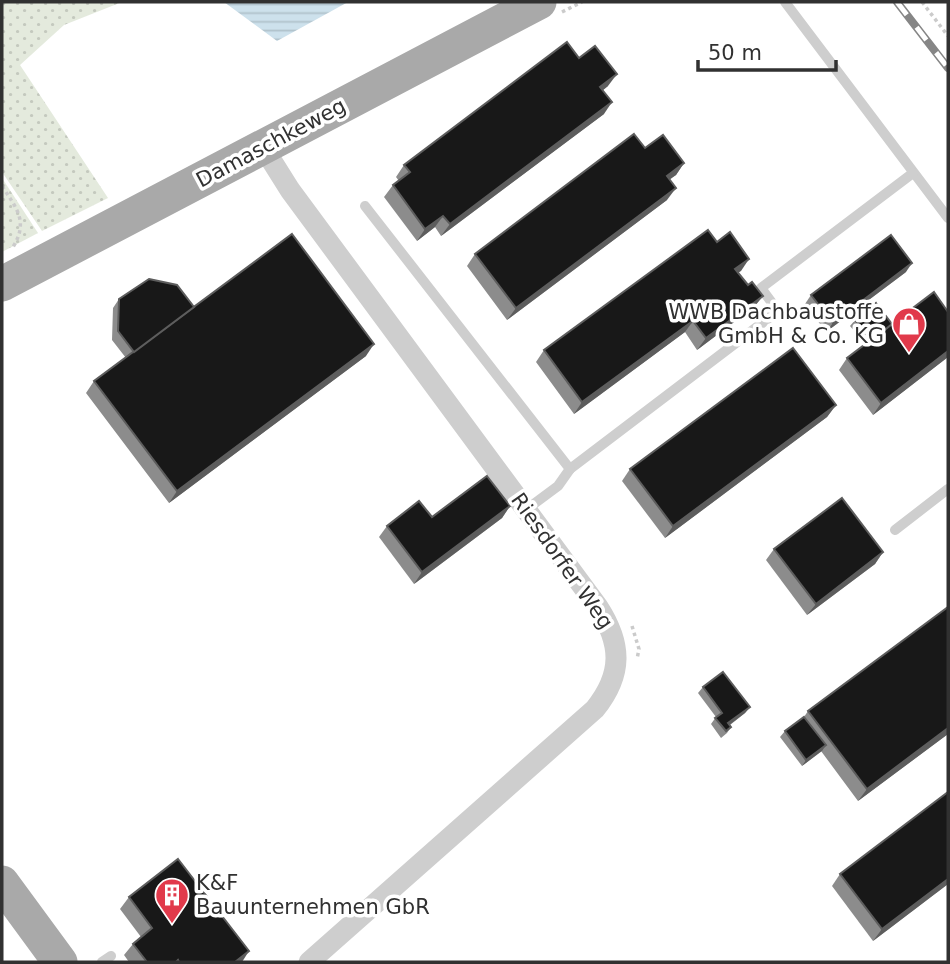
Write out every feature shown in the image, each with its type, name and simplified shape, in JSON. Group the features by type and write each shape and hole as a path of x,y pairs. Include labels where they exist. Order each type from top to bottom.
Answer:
{"main road":[{"name":"Damaschkeweg","path":"6,268 263,146 540,2"},
{"path":"2,883 60,962"}],"street":[{"name":"Riesdorfer Weg","path":"263,146 290,190 608,622 617,650 615,673 600,703 309,962"}],"lane":[{"path":"785,2 948,218"},
{"path":"527,509 558,486 570,469 778,311 761,288 913,173"},
{"path":"365,206 570,469"},
{"path":"895,530 948,489"}],"path":[{"path":"922,2 948,36"},
{"path":"2,186 19,212 22,228 6,268"}],"shaded area":[{"path":"2,2 122,2 64,25 20,65 108,198 42,231 2,172"},
{"path":"2,178 38,233 2,252"}],"water":[{"path":"224,2 348,2 277,41"}],"building":[{"path":"567,42 579,58 595,46 617,74 600,87 612,102 450,224 443,216 425,229 393,185 410,172 404,165"},
{"path":"634,134 645,148 663,135 684,163 667,176 676,188 516,308 475,254"},
{"path":"708,230 717,242 730,232 749,259 735,269 748,285 752,282 763,296 706,338 693,321 582,402 544,350"},
{"path":"292,234 374,344 177,491 94,381"},
{"path":"891,235 912,263 833,323 811,295"},
{"path":"149,279 177,285 194,307 134,352 118,331 119,299"},
{"path":"934,292 948,312 948,351 881,403 847,358"},
{"path":"876,303 892,324 882,332 878,327 867,335 855,320"},
{"path":"793,348 836,405 673,526 630,469"},
{"path":"487,476 510,506 422,572 387,526 419,501 432,517"},
{"path":"842,498 883,552 816,604 774,549"},
{"path":"948,607 948,728 867,789 808,711"},
{"path":"723,672 750,707 728,723 731,727 726,731 715,718 722,713 703,687"},
{"path":"804,717 826,745 806,760 785,731"},
{"path":"948,792 948,879 882,929 840,874"},
{"name":"K&F Bauunternehmen GbR","path":"178,859 249,951 235,962 147,962 133,944 152,928 129,897"}],"railway":[{"path":"897,2 948,68"}],"place":[{"name":"WWB Dachbaustoffe GmbH & Co. KG","path":"909,354"},
{"name":"K&F Bauunternehmen GbR","path":"172,925"}]}
